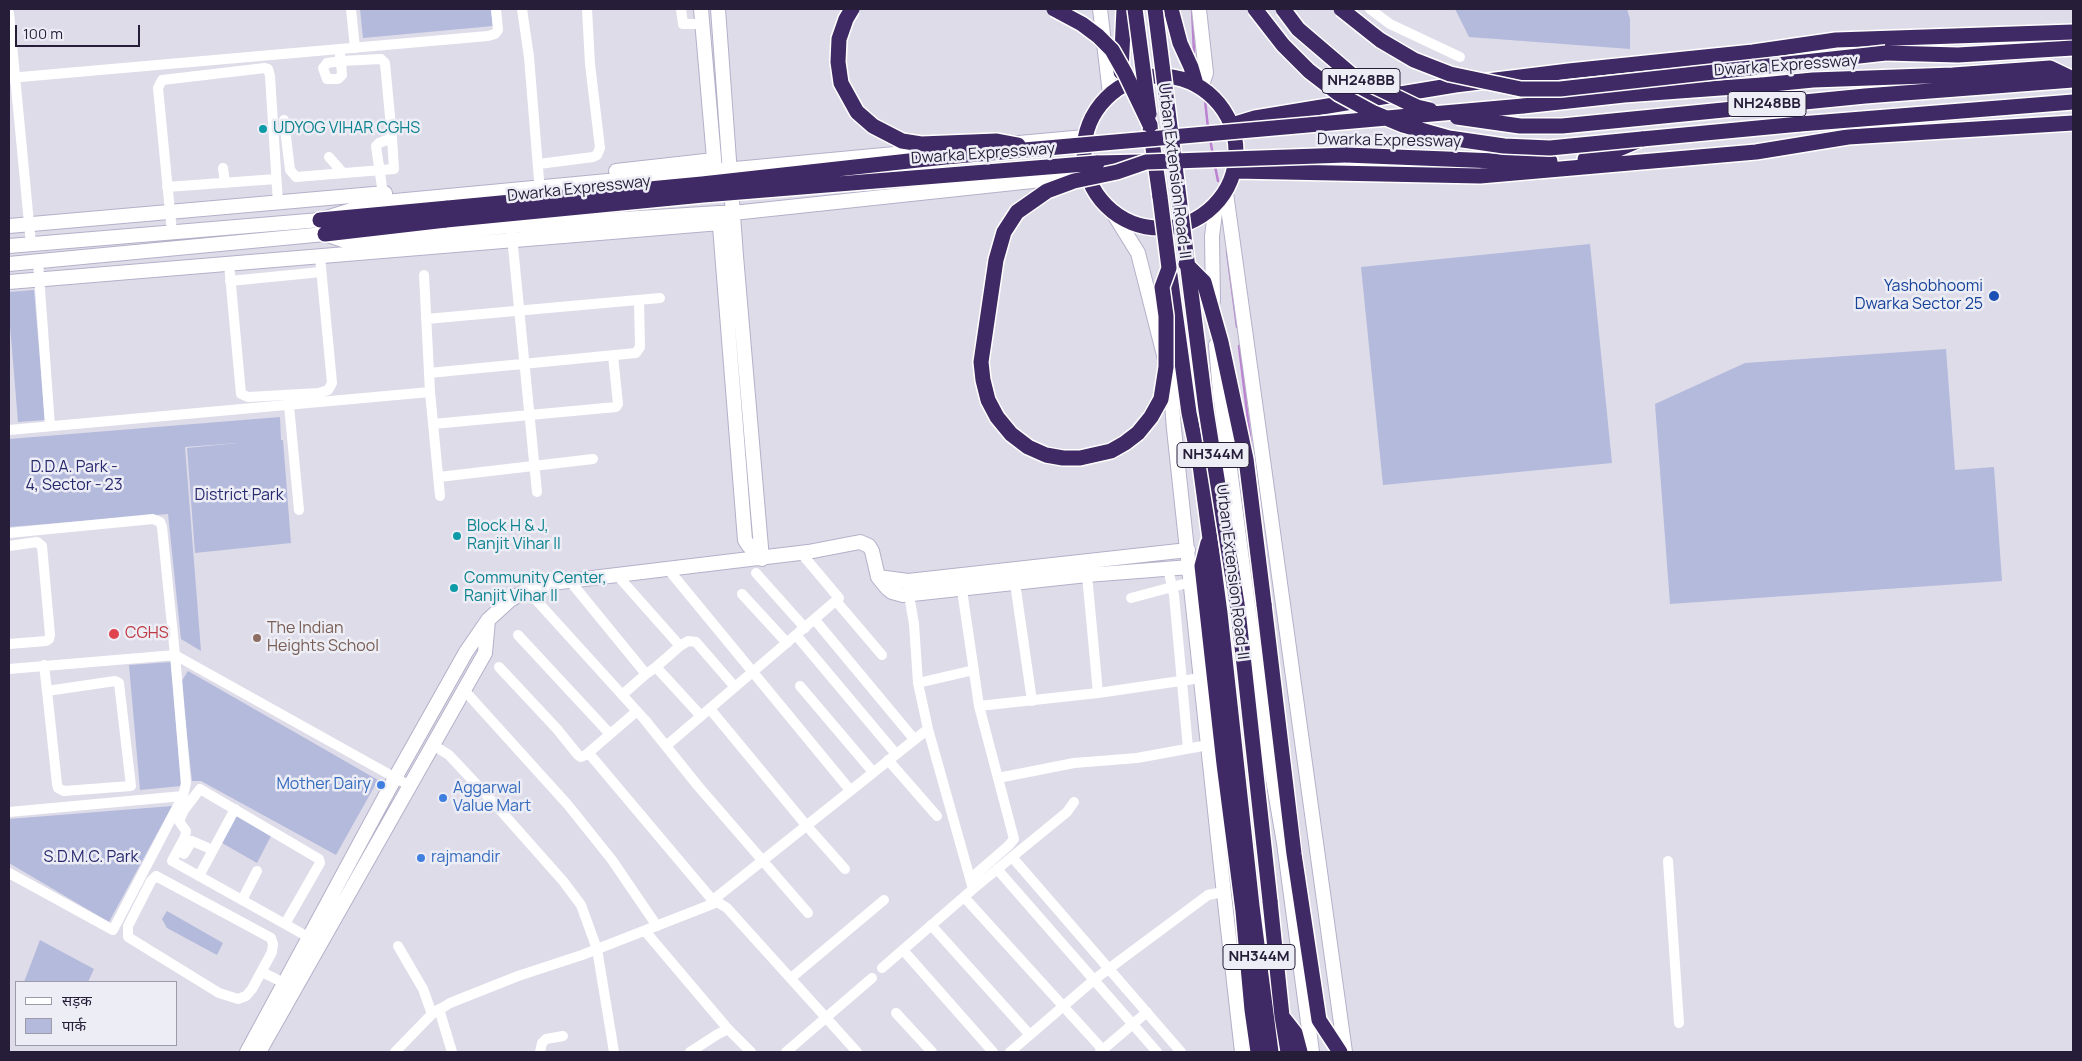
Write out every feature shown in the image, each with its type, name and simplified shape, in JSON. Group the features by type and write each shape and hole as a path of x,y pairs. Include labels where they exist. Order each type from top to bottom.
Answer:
{"highway":[{"path":"852,9 838,39 841,83 857,112 872,126 902,141 922,144 997,141 1032,148"},
{"path":"1054,9 1082,24 1112,50 1150,125"},
{"path":"1115,90 1132,9"},
{"name":"Urban Extension Road-II","path":"1132,9 1150,125 1189,413 1200,465 1210,536 1252,906 1272,1052"},
{"name":"Urban Extension Road-II","path":"1155,9 1206,410 1238,610 1282,1016 1288,1052"},
{"path":"1171,9 1180,43 1199,86"},
{"name":"Dwarka Expressway","path":"1255,9 1282,44 1308,71 1339,94 1374,113 1403,125 1450,138 1504,146 1550,148 1800,124 2073,102"},
{"name":"Dwarka Expressway","path":"1283,9 1298,29 1324,54 1353,76 1383,92 1426,110 1461,118 1520,126 1562,126 1788,102 2073,80"},
{"path":"1341,9 1380,40 1414,60 1450,74 1521,89 1560,89 1886,52 1958,55 2073,48"},
{"path":"1232,125 1265,117 1455,85 1743,53 1836,40 2073,32"},
{"name":"Dwarka Expressway","path":"323,227 1032,148 1813,80 1953,75 2050,68 2073,80"},
{"path":"1159,75 1179,77 1199,86 1211,95 1224,109 1232,125 1237,148 1235,171 1226,193 1203,216 1187,224 1170,228 1151,228 1130,222 1112,211 1097,195 1087,175 1084,156 1085,137 1090,121 1098,106 1115,90 1139,78 1159,75"},
{"path":"1235,171 1480,176 1756,152 1848,137 2073,123"},
{"name":"Dwarka Expressway","path":"447,214 1097,163 1346,155 1496,161 1595,159 1642,140"},
{"path":"1146,162 1117,172 1074,181 1047,191 1017,212 1004,232 996,260 981,362 988,400 997,417 1011,434 1028,447 1046,455 1080,458 1111,451 1138,433 1151,418 1161,399 1166,367 1166,316 1162,287 1169,268"},
{"path":"1186,264 1204,282 1221,342 1246,459 1294,854 1319,1020 1340,1052"},
{"path":"1210,536 1202,566 1258,1052"},
{"path":"1282,1016 1295,1034 1300,1052"}],"street":[{"path":"351,9 355,48"},
{"path":"12,78 492,36 498,30 496,9"},
{"path":"522,9 539,164 539,180"},
{"path":"539,164 593,157 597,155 600,148 590,64 587,9"},
{"path":"680,9 683,24 702,24"},
{"path":"701,9 715,166 724,216 736,256 762,559"},
{"path":"718,9 731,169 724,216 721,257 745,540 751,549 762,559"},
{"path":"1100,9 1115,90"},
{"path":"1199,9 1206,73 1199,86"},
{"path":"1370,9 1390,24 1460,57"},
{"path":"9,12 12,78 31,244"},
{"path":"284,120 290,170 296,177 394,169 384,60 341,61 340,49"},
{"path":"172,232 158,88 162,80 268,69 278,203"},
{"path":"9,226 715,166 731,169 778,163 1085,137"},
{"path":"382,194 376,146 392,138"},
{"path":"329,157 343,173"},
{"path":"9,264 323,227 374,203 715,166"},
{"path":"223,168 225,183"},
{"path":"9,282 513,242 1087,175"},
{"path":"167,187 276,179"},
{"path":"1226,193 1336,1001 1345,1052"},
{"path":"1216,205 1212,236 1212,287 1220,393 1264,727 1284,843 1312,1052"},
{"path":"1112,211 1138,253 1170,379 1223,892 1242,1052"},
{"path":"9,246 172,232 323,227 345,241 511,226 724,216"},
{"path":"511,226 537,492"},
{"path":"721,257 736,256"},
{"path":"229,264 241,394 248,397 319,393 328,390 332,383 320,257"},
{"path":"38,262 50,426"},
{"path":"230,281 322,272"},
{"path":"424,275 430,392 440,496"},
{"path":"426,319 660,298"},
{"path":"429,373 633,354 639,350 639,300"},
{"path":"433,424 616,407 618,404 613,356"},
{"path":"9,430 430,392"},
{"path":"289,406 299,510"},
{"path":"439,477 594,459"},
{"path":"9,533 157,520 162,527 186,783 183,796 113,930 9,873"},
{"path":"9,546 37,542 42,546 50,635 46,641 9,644"},
{"path":"247,1052 395,778 466,652 488,620 510,600 527,590 544,584 617,574 762,559 853,543 865,543 872,551 878,577 892,592 910,595 1190,567"},
{"path":"878,577 906,581 1188,550"},
{"path":"666,746 839,598 801,553"},
{"path":"668,569 850,790"},
{"path":"1168,569 1173,587 1188,748"},
{"path":"756,573 806,628"},
{"path":"617,574 680,646"},
{"path":"1087,576 1098,693"},
{"path":"570,581 646,674"},
{"path":"906,581 910,595 918,683 928,729 971,884"},
{"path":"1131,598 1191,582"},
{"path":"1015,583 1032,701"},
{"path":"527,590 637,711 762,861 808,913"},
{"path":"882,968 964,897 971,884 1014,839 979,706 962,590"},
{"path":"742,594 787,643"},
{"path":"836,601 882,655"},
{"path":"259,1052 485,653 488,620"},
{"path":"815,620 914,739"},
{"path":"518,635 610,734"},
{"path":"796,635 937,816"},
{"path":"622,695 688,640 696,642 735,687"},
{"path":"9,668 175,655 410,786"},
{"path":"44,666 46,691 58,788 64,791 131,786 118,682 46,691"},
{"path":"656,667 701,716"},
{"path":"500,668 578,756 581,757 637,711"},
{"path":"918,683 974,670"},
{"path":"979,706 1098,693 1201,678"},
{"path":"800,686 873,772"},
{"path":"464,690 568,805 612,860 657,926"},
{"path":"710,709 806,826 845,869"},
{"path":"394,1052 436,1011 462,997 597,949 714,901 928,729"},
{"path":"434,745 449,756 563,880 581,905 597,949 614,1052"},
{"path":"998,778 1074,763 1137,758 1208,745"},
{"path":"587,754 592,757 652,826 714,901 727,908 857,1052"},
{"path":"285,924 320,863 319,859 200,789 184,810 179,821 186,831 185,837 172,861 308,937"},
{"path":"9,812 183,796"},
{"path":"971,884 997,869 1063,815 1074,802"},
{"path":"199,876 235,809"},
{"path":"178,864 192,841 195,840 213,850"},
{"path":"1012,857 1181,1052"},
{"path":"1668,861 1679,1023"},
{"path":"997,869 1157,1052"},
{"path":"242,900 257,871"},
{"path":"159,877 271,938 273,941 272,952 262,972 246,996 238,999 229,998 130,939 127,935 128,926 154,878 159,877"},
{"path":"1010,1052 1095,979 1208,895 1223,892"},
{"path":"964,897 1064,1006 1102,1051 1147,1012"},
{"path":"791,978 884,900"},
{"path":"931,926 1030,1035"},
{"path":"645,930 728,1029 751,1052"},
{"path":"398,946 436,1011 452,1052"},
{"path":"903,950 993,1052"},
{"path":"262,972 284,983"},
{"path":"786,1052 872,978"},
{"path":"896,1014 932,1052"},
{"path":"690,1052 728,1029"},
{"path":"540,1052 542,1043 546,1039 563,1036"}],"green space":[{"path":"360,9 491,9 493,26 363,38"},
{"path":"1455,9 1627,9 1630,19 1630,49 1469,37"},
{"path":"1590,244 1612,463 1383,485 1361,267"},
{"path":"34,290 45,420 18,422 9,292"},
{"path":"1946,349 1955,470 1994,467 2002,581 1670,604 1655,404 1745,363"},
{"name":"D.D.A. Park - 4, Sector - 23","path":"280,417 291,543 195,553 187,448 237,443 185,447 201,651 181,639 168,514 9,527 9,439"},
{"path":"171,662 181,786 140,790 129,665"},
{"path":"188,671 378,780 336,855 201,781 192,781 181,682"},
{"name":"S.D.M.C. Park","path":"172,806 109,922 9,863 9,819"},
{"path":"236,813 271,836 257,863 222,843"},
{"path":"167,911 223,943 217,955 167,928 162,919"},
{"path":"40,940 94,969 88,981 24,981"}],"waterway":[{"path":"1192,9 1194,52"},
{"path":"1205,100 1208,128"},
{"path":"1210,139 1213,155"},
{"path":"1215,166 1218,181"},
{"path":"1227,251 1237,327"},
{"path":"1239,346 1252,453"},
{"path":"1284,712 1305,880"}],"place":[{"name":"UDYOG VIHAR CGHS","path":"263,129"},
{"name":"Yashobhoomi Dwarka Sector 25","path":"1994,296"},
{"name":"Block H & J, Ranjit Vihar II","path":"457,536"},
{"name":"Community Center, Ranjit Vihar II","path":"454,588"},
{"name":"CGHS","path":"114,634"},
{"name":"The Indian Heights School","path":"257,638"},
{"name":"Mother Dairy","path":"381,785"},
{"name":"Aggarwal Value Mart","path":"443,798"},
{"name":"rajmandir","path":"421,858"}],"park label":[{"name":"District Park","path":"239,496"}]}
